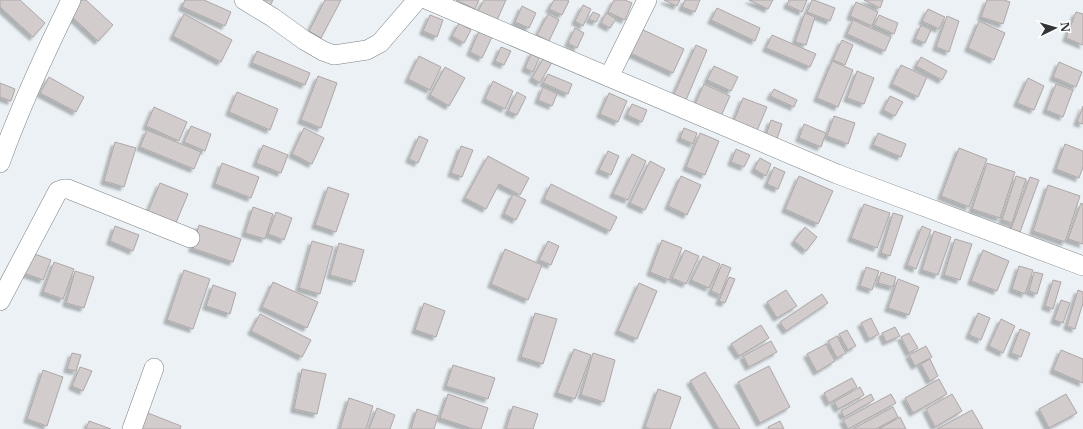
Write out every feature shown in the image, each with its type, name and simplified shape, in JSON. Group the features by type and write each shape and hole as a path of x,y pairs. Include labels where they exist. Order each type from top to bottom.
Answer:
{"street":[{"path":"0,163 13,127 45,54 71,0"},
{"path":"244,0 272,17 304,40 323,51 334,55 367,50 380,43 417,0"},
{"path":"428,0 837,174 1083,266"},
{"path":"609,77 647,0"},
{"path":"0,301 58,191 64,189 76,192 190,238"},
{"path":"132,429 154,368"}],"building":[{"path":"0,0 20,0 45,23 33,37 0,7"},
{"path":"82,0 86,0 113,25 98,41 69,14"},
{"path":"185,0 204,0 231,12 225,26 182,7"},
{"path":"253,0 273,0 269,8"},
{"path":"325,0 341,0 321,38 309,31"},
{"path":"456,0 479,0 475,9"},
{"path":"484,0 506,0 497,20 478,11"},
{"path":"554,0 569,1 562,15 549,9"},
{"path":"614,0 625,0 632,3 625,20 608,12"},
{"path":"664,0 680,0 677,6"},
{"path":"685,0 700,0 695,12 682,7"},
{"path":"749,0 773,0 768,9"},
{"path":"789,0 807,0 802,12 787,5"},
{"path":"812,0 835,8 830,21 807,12"},
{"path":"864,0 883,0 880,8"},
{"path":"987,0 1004,0 1010,2 1003,24 981,17"},
{"path":"856,2 878,12 872,26 850,16"},
{"path":"583,5 591,9 583,26 575,21"},
{"path":"522,6 536,13 529,28 515,22"},
{"path":"717,8 760,28 755,41 711,20"},
{"path":"928,9 945,17 939,29 922,21"},
{"path":"593,12 600,15 596,22 589,19"},
{"path":"1076,12 1083,14 1083,45 1066,38"},
{"path":"606,13 616,19 610,28 601,23"},
{"path":"805,13 815,17 806,45 795,42"},
{"path":"184,14 232,40 221,62 173,36"},
{"path":"548,14 559,20 549,41 537,35"},
{"path":"430,15 443,20 437,37 423,31"},
{"path":"879,15 898,23 894,34 874,25"},
{"path":"947,16 959,21 949,52 936,47"},
{"path":"853,20 891,37 885,51 847,34"},
{"path":"979,21 1005,33 994,60 968,48"},
{"path":"459,23 471,30 464,43 452,36"},
{"path":"921,25 931,30 925,43 915,39"},
{"path":"575,28 584,33 577,48 568,43"},
{"path":"639,28 684,49 673,73 628,52"},
{"path":"479,31 492,37 482,58 470,52"},
{"path":"772,35 816,54 810,67 766,48"},
{"path":"842,40 853,45 845,65 833,60"},
{"path":"696,45 707,50 686,100 674,94"},
{"path":"501,47 511,51 504,65 495,61"},
{"path":"257,51 310,73 305,85 252,63"},
{"path":"532,52 540,56 533,72 525,68"},
{"path":"419,56 441,67 430,90 408,79"},
{"path":"544,57 552,62 540,83 532,78"},
{"path":"921,57 947,71 942,80 916,66"},
{"path":"832,61 853,70 838,107 817,98"},
{"path":"1059,62 1082,72 1076,87 1053,77"},
{"path":"901,65 927,77 918,97 892,84"},
{"path":"714,66 738,77 731,91 707,80"},
{"path":"445,67 465,78 449,106 430,95"},
{"path":"857,71 874,78 864,104 847,98"},
{"path":"548,74 572,84 568,94 543,83"},
{"path":"318,76 337,83 321,128 301,120"},
{"path":"49,77 84,97 76,112 40,93"},
{"path":"1028,78 1044,86 1034,110 1017,103"},
{"path":"493,81 513,91 505,109 485,99"},
{"path":"0,83 15,89 11,101 0,97"},
{"path":"704,84 730,96 721,116 695,104"},
{"path":"1056,84 1073,90 1063,117 1046,110"},
{"path":"543,87 557,94 552,106 538,100"},
{"path":"774,89 797,100 794,107 770,96"},
{"path":"237,92 278,109 270,130 229,112"},
{"path":"517,92 526,97 517,115 508,111"},
{"path":"609,93 627,101 618,122 600,114"},
{"path":"890,96 903,102 895,116 883,110"},
{"path":"743,98 767,107 756,133 733,123"},
{"path":"632,104 647,110 642,122 627,115"},
{"path":"1083,106 1083,124 1077,122"},
{"path":"154,107 187,122 179,141 146,126"},
{"path":"834,116 855,123 848,144 827,136"},
{"path":"771,120 782,124 776,142 765,138"},
{"path":"804,124 826,133 821,147 799,138"},
{"path":"191,126 211,134 205,151 184,142"},
{"path":"304,128 324,138 312,164 292,154"},
{"path":"684,128 697,133 693,144 680,138"},
{"path":"147,130 201,152 194,169 140,147"},
{"path":"700,133 719,141 705,175 686,167"},
{"path":"878,133 906,144 901,157 873,145"},
{"path":"419,136 428,140 418,163 409,159"},
{"path":"115,142 136,148 124,187 104,181"},
{"path":"1065,144 1083,151 1083,167 1079,178 1056,169"},
{"path":"263,145 288,155 281,173 256,163"},
{"path":"461,146 473,150 462,177 451,173"},
{"path":"959,148 987,159 969,207 941,196"},
{"path":"736,149 750,155 744,167 731,162"},
{"path":"608,151 619,156 611,175 599,170"},
{"path":"632,154 646,161 628,200 613,194"},
{"path":"488,156 529,178 520,195 499,184 486,209 465,198"},
{"path":"760,158 771,164 766,176 754,169"},
{"path":"650,161 665,169 645,210 630,203"},
{"path":"222,163 259,177 251,198 215,184"},
{"path":"987,163 1015,172 1000,218 972,209"},
{"path":"774,167 785,172 778,189 767,184"},
{"path":"681,176 701,185 687,215 668,206"},
{"path":"799,176 833,191 818,224 785,209"},
{"path":"1016,176 1026,179 1012,223 1002,220"},
{"path":"1030,177 1039,180 1020,232 1011,229"},
{"path":"160,183 188,194 175,225 147,214"},
{"path":"551,184 617,217 610,231 544,199"},
{"path":"1048,185 1080,196 1065,242 1033,231"},
{"path":"328,187 349,194 336,232 315,225"},
{"path":"513,194 526,200 516,220 504,214"},
{"path":"1081,203 1083,204 1083,244 1068,239"},
{"path":"864,204 890,213 877,248 851,238"},
{"path":"253,207 273,214 265,239 245,233"},
{"path":"276,212 292,218 284,240 268,234"},
{"path":"893,213 903,216 890,256 881,253"},
{"path":"199,225 241,239 233,262 192,248"},
{"path":"115,226 139,235 133,251 110,241"},
{"path":"922,226 931,230 916,269 907,265"},
{"path":"805,227 817,237 806,251 794,241"},
{"path":"934,231 951,237 938,275 922,270"},
{"path":"955,239 972,244 960,280 944,275"},
{"path":"662,240 682,248 669,280 650,272"},
{"path":"312,241 333,247 320,294 299,288"},
{"path":"548,241 559,246 551,265 539,260"},
{"path":"339,243 364,250 355,282 330,275"},
{"path":"505,249 542,265 528,300 491,284"},
{"path":"685,250 699,256 686,284 672,278"},
{"path":"983,250 1009,261 997,291 971,281"},
{"path":"32,253 51,260 43,280 24,273"},
{"path":"703,256 720,264 709,288 691,280"},
{"path":"54,262 74,269 63,299 43,292"},
{"path":"722,264 731,268 720,295 711,291"},
{"path":"1019,266 1033,270 1025,294 1012,289"},
{"path":"866,267 879,271 872,290 860,286"},
{"path":"184,270 210,279 193,329 167,320"},
{"path":"75,271 94,277 84,308 66,303"},
{"path":"881,272 896,277 893,287 878,283"},
{"path":"1034,272 1043,274 1037,294 1029,291"},
{"path":"729,277 735,279 725,303 719,301"},
{"path":"898,279 919,287 909,315 888,308"},
{"path":"1053,280 1061,282 1053,309 1045,306"},
{"path":"273,282 318,302 307,328 262,307"},
{"path":"639,283 657,291 637,339 618,331"},
{"path":"213,285 236,293 230,314 206,306"},
{"path":"786,290 797,306 777,318 767,302"},
{"path":"1078,290 1083,292 1083,303 1075,329 1067,326"},
{"path":"822,294 828,303 786,331 780,322"},
{"path":"1061,300 1070,303 1063,323 1054,320"},
{"path":"424,303 445,311 436,337 415,330"},
{"path":"535,313 557,319 543,364 521,357"},
{"path":"978,313 990,318 981,340 969,335"},
{"path":"260,314 311,340 302,357 251,331"},
{"path":"871,318 879,334 869,339 861,323"},
{"path":"1001,319 1015,326 1003,353 989,346"},
{"path":"761,325 769,338 739,356 731,344"},
{"path":"895,327 900,336 886,342 882,333"},
{"path":"1020,329 1030,333 1021,357 1011,353"},
{"path":"847,330 856,346 848,350 839,334"},
{"path":"909,333 918,348 909,353 901,337"},
{"path":"837,336 846,353 837,358 828,341"},
{"path":"771,341 777,352 749,367 743,356"},
{"path":"826,344 835,361 817,372 807,354"},
{"path":"926,346 932,357 915,366 909,355"},
{"path":"574,349 591,355 575,399 557,393"},
{"path":"1061,350 1083,359 1083,383 1053,370"},
{"path":"72,353 81,355 76,371 67,369"},
{"path":"593,353 615,360 604,402 581,395"},
{"path":"930,359 938,376 930,381 921,364"},
{"path":"453,365 495,378 488,399 446,386"},
{"path":"769,366 790,407 760,423 738,382"},
{"path":"80,367 92,371 83,391 72,386"},
{"path":"302,369 326,374 317,414 294,409"},
{"path":"43,370 63,377 47,426 27,419"},
{"path":"705,372 740,429 719,429 690,381"},
{"path":"852,378 857,387 829,403 824,393"},
{"path":"939,379 947,394 913,413 905,398"},
{"path":"860,387 864,395 838,409 834,402"},
{"path":"658,389 681,397 670,429 650,429 645,427"},
{"path":"448,394 488,408 481,429 473,429 440,418"},
{"path":"871,394 874,400 844,417 841,411"},
{"path":"891,394 896,403 848,429 843,420"},
{"path":"952,394 962,411 935,427 926,409"},
{"path":"1066,394 1077,413 1049,428 1039,409"},
{"path":"349,398 373,406 366,429 340,429"},
{"path":"513,406 538,414 533,429 506,429"},
{"path":"893,407 898,417 876,429 853,429"},
{"path":"377,408 395,415 390,429 369,429"},
{"path":"417,409 438,416 434,429 411,429"},
{"path":"972,410 983,429 937,429"},
{"path":"148,413 181,426 180,429 141,429"},
{"path":"900,417 906,429 879,429"},
{"path":"89,421 111,429 86,429"},
{"path":"780,421 784,429 769,429 768,427"}]}
